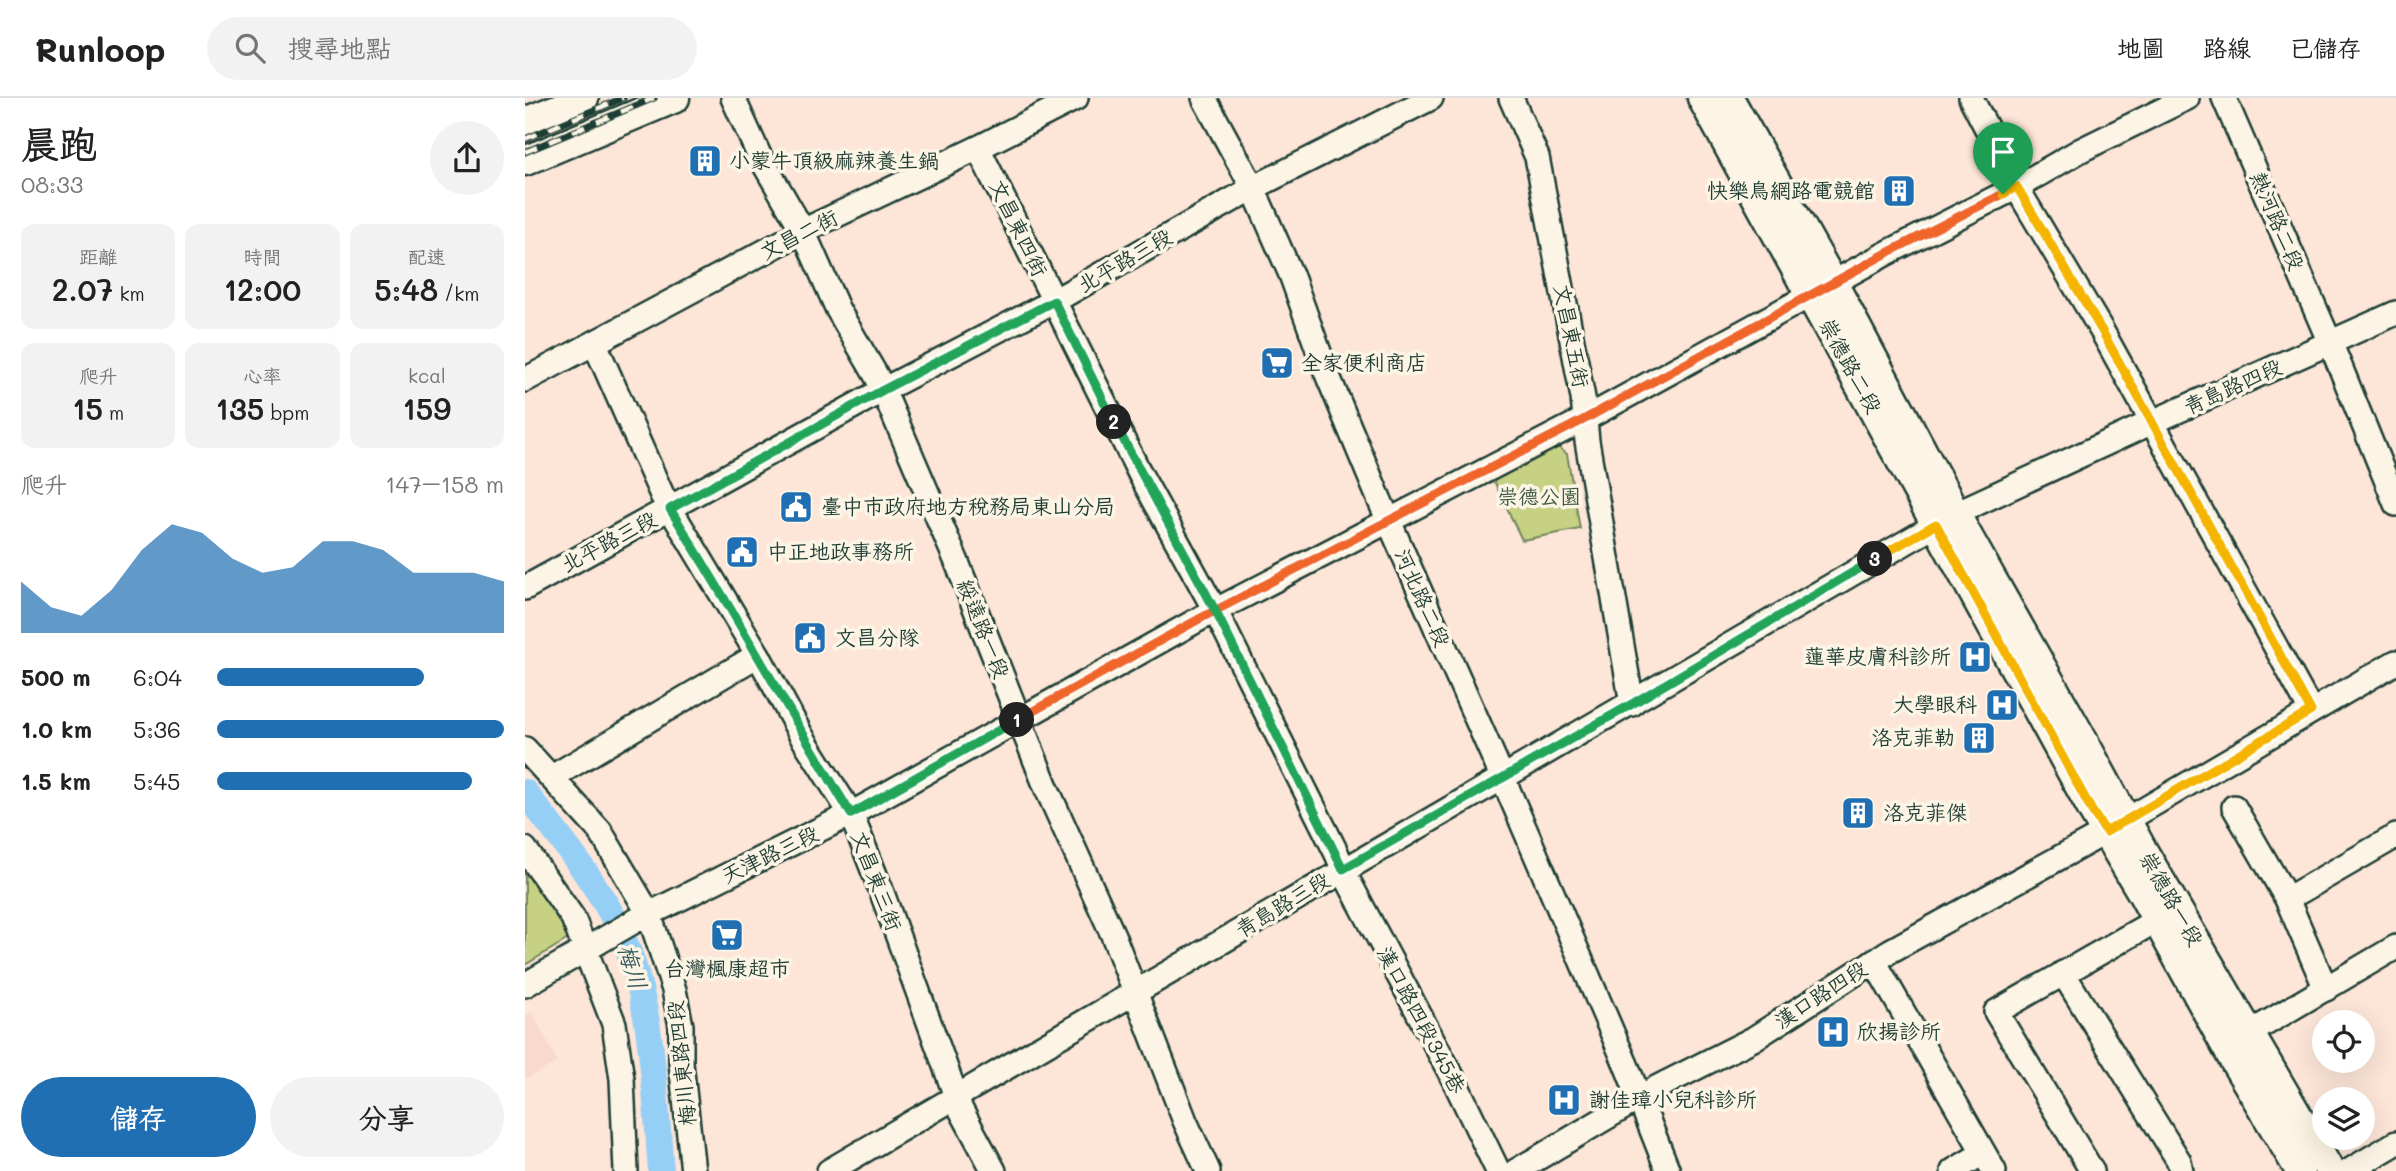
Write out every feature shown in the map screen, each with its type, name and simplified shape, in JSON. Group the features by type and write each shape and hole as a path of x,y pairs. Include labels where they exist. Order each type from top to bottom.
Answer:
{"main road":[{"path":"525,122 584,98"},
{"path":"525,162 675,98"},
{"name":"崇德路二段","path":"1703,98 1822,289"},
{"name":"崇德路二段","path":"1729,98 1822,289 1946,518"},
{"name":"崇德路一段","path":"1946,518 2092,811 2116,826 2238,1040 2300,1171"},
{"name":"崇德路一段","path":"2116,826 2157,920 2330,1171"}],"street":[{"name":"綏遠路一段","path":"733,98 759,155 803,231 838,310 883,390 1208,1171"},
{"name":"文昌二街","path":"525,380 803,231 1076,98"},
{"name":"河北路二段","path":"1204,98 1253,188 1292,277 1325,369 1388,521 1502,778 1668,1171"},
{"name":"北平路三段","path":"525,588 883,390 1054,301 1253,188 1431,98"},
{"name":"文昌東五街","path":"1511,98 1537,157 1585,419 1632,704"},
{"path":"1971,98 2017,187 2102,331 2311,711"},
{"name":"天津路三段","path":"525,985 639,920 851,814 1216,612 1585,419 1887,253 2017,187 2081,150 2187,98"},
{"name":"熱河路二段","path":"2224,98 2396,504"},
{"name":"文昌東四街","path":"978,148 1140,474 1216,612 1343,869"},
{"name":"青島路四段","path":"1946,518 2396,313"},
{"name":"文昌東三街","path":"595,344 670,509 758,654 801,735 851,814 961,1110 994,1171"},
{"name":"青島路三段","path":"829,1171 1343,869 1632,704 1946,518"},
{"path":"552,777 758,654"},
{"name":"漢口路四段","path":"1516,1171 1639,1099 1753,1039 1874,961 2116,826 2396,662"},
{"name":"梅川東路四段","path":"525,748 600,831 639,920 674,990 681,1026 681,1063 693,1171"},
{"path":"2234,807 2287,899 2326,989"},
{"path":"2287,899 2396,836"},
{"path":"525,849 573,918 596,943 614,1024 622,1079 627,1171"},
{"name":"漢口路四段345巷","path":"1343,869 1454,1080 1498,1171"},
{"name":"崇德路一段","path":"2092,1171 1996,1012 2157,920"},
{"path":"2238,1040 2396,947"},
{"path":"1874,961 1989,1162 1953,1171"},
{"path":"2063,973 2179,1161 2181,1171"},
{"path":"2350,1171 2396,1143"}],"shaded area":[{"path":"532,1012 558,1062 525,1079 525,1016"}],"green space":[{"name":"崇德公園","path":"1558,447 1567,454 1580,529 1522,540 1493,479"},
{"path":"525,864 573,936 525,965"}],"waterway":[{"name":"梅川","path":"525,792 593,883 626,944 636,975 650,1040 661,1171"}],"railway":[{"path":"525,139 623,98"},
{"path":"525,152 654,98"}],"place":[{"name":"小蒙牛頂級麻辣養生鍋","path":"705,161"},
{"name":"快樂鳥網路電競館","path":"1899,191"},
{"name":"全家便利商店","path":"1277,363"},
{"name":"臺中市政府地方稅務局東山分局","path":"796,507"},
{"name":"中正地政事務所","path":"742,552"},
{"name":"文昌分隊","path":"810,638"},
{"name":"蓮華皮膚科診所","path":"1975,657"},
{"name":"大學眼科","path":"2002,705"},
{"name":"洛克菲勒","path":"1979,738"},
{"name":"洛克菲傑","path":"1858,813"},
{"name":"台灣楓康超市","path":"727,935"},
{"name":"欣揚診所","path":"1833,1032"},
{"name":"謝佳璋小兒科診所","path":"1564,1100"}],"route":[{"path":"2003,194 1887,253 1585,419 1232,604 1216,612 1201,618 851,814 801,735 758,654 670,509 883,390 1054,301 1140,474 1216,612 1343,869 1632,704 1936,524 2092,811 2106,832 2311,711 2102,331 2017,187 2003,194"}]}
